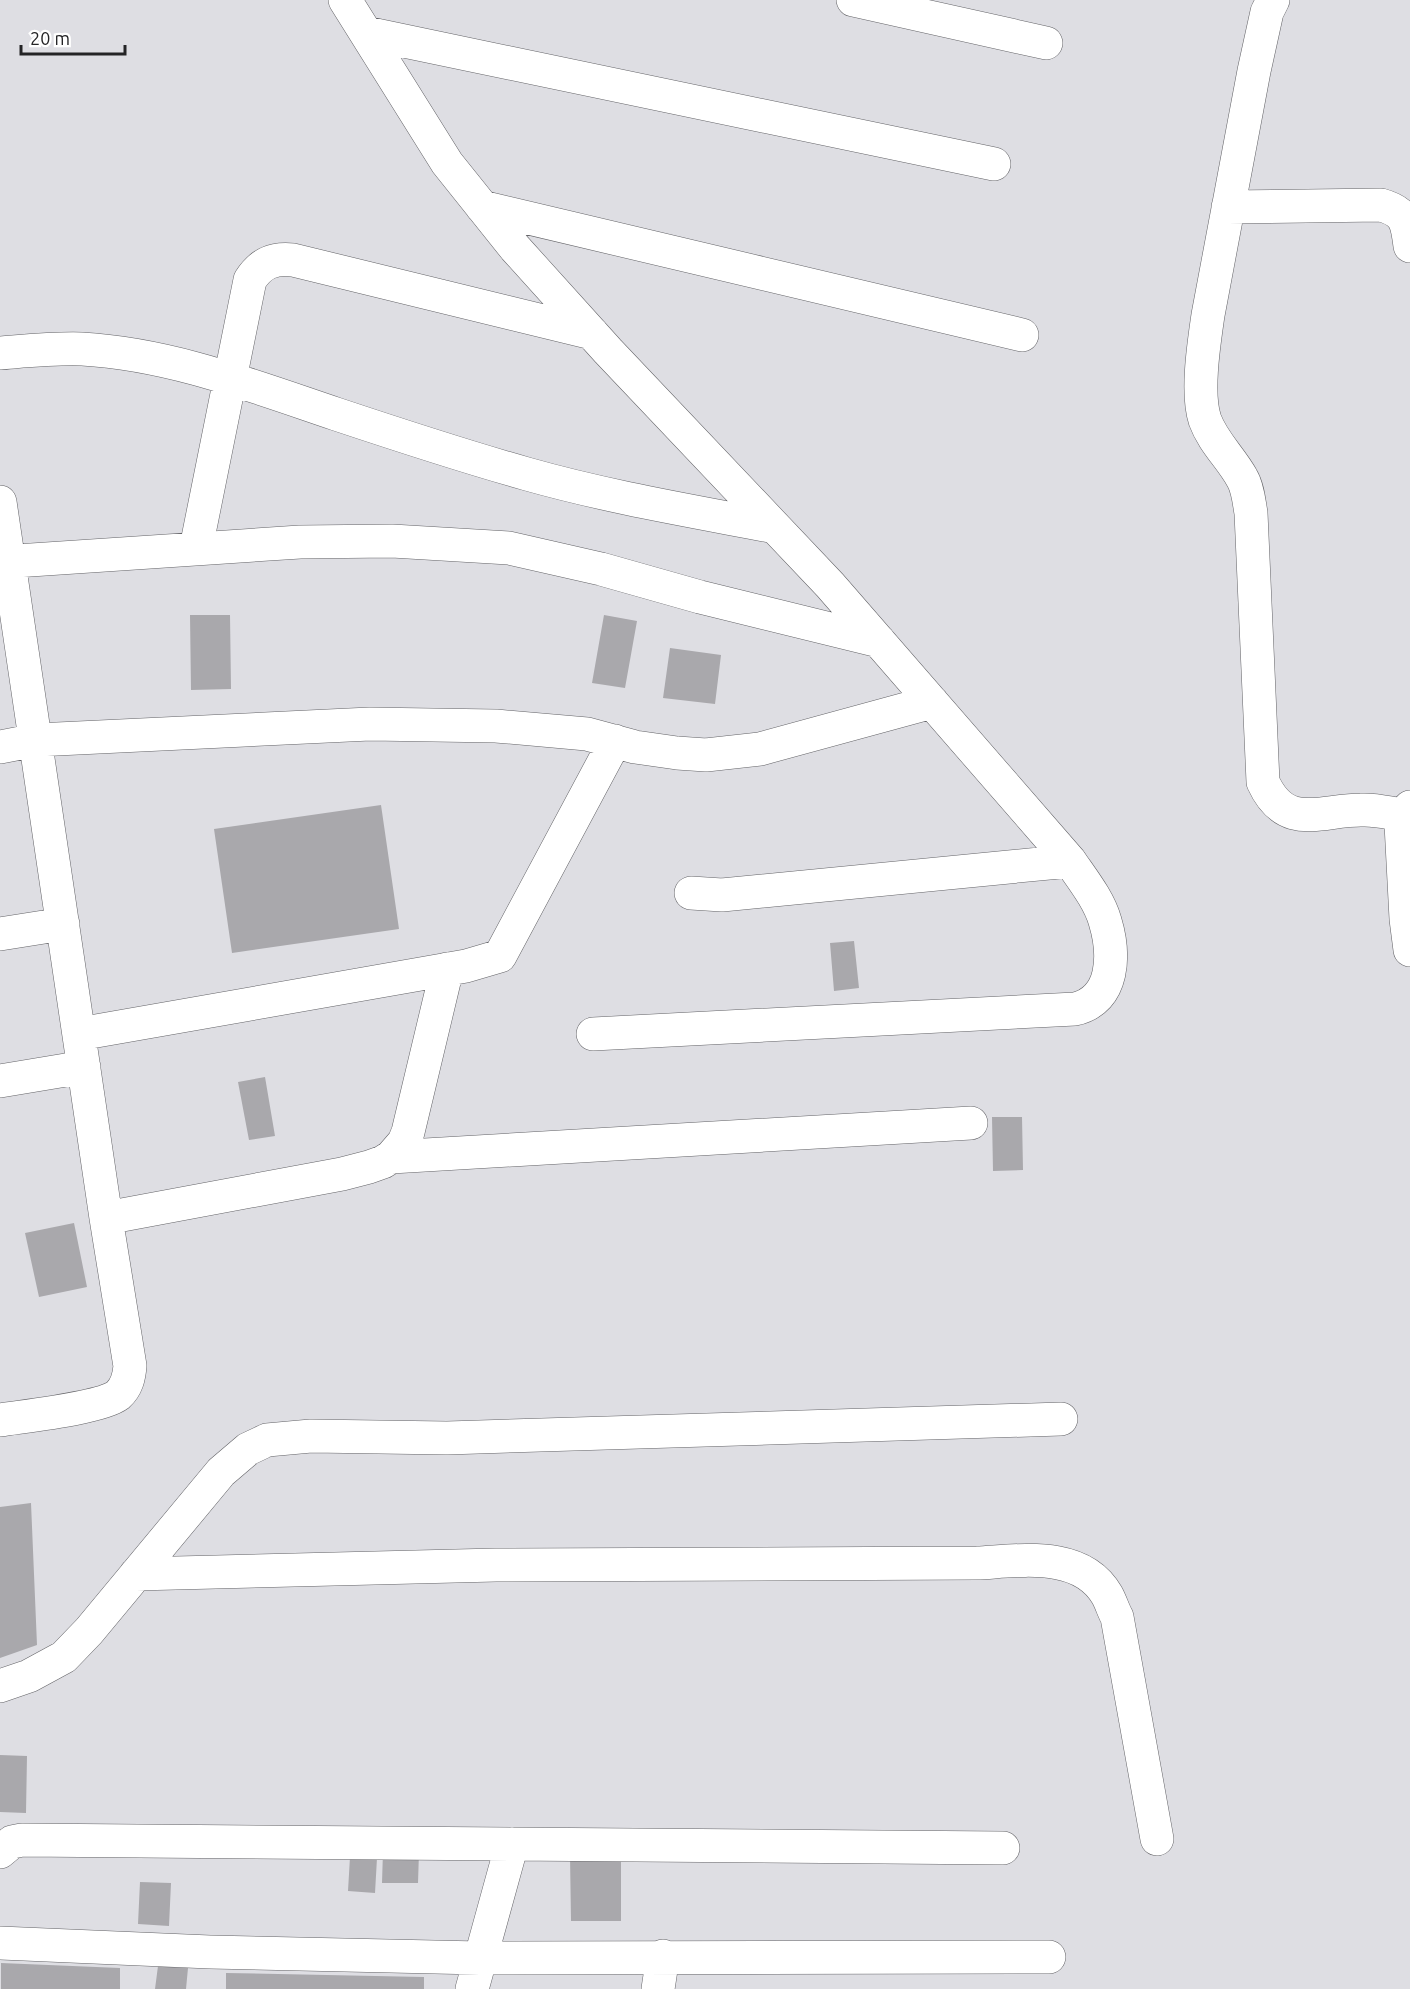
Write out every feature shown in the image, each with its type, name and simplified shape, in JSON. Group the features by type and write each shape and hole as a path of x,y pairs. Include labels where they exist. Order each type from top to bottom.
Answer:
{"street":[{"path":"345,0 447,163 515,248 830,585 1071,861 1092,893 1105,920 1110,945 1109,976 1100,994 1087,1007 593,1034"},
{"path":"853,0 1046,43"},
{"path":"1273,0 1267,12 1254,71 1228,207 1203,351 1202,401 1205,420 1222,450 1244,480 1251,513 1263,782 1277,805 1291,813 1319,815 1360,810 1407,811 1401,824 1406,920 1410,950"},
{"path":"366,33 994,164"},
{"path":"1228,207 1381,205 1402,215 1408,227 1410,246"},
{"path":"482,207 1022,335"},
{"path":"196,548 250,280 257,269 268,262 279,259 293,260 592,333"},
{"path":"0,353 80,349 165,362 230,378 420,442 527,474 600,493 775,527"},
{"path":"0,502 4,562 36,740 130,1366 127,1382 117,1396 95,1404 0,1420"},
{"path":"4,562 300,542 392,542 509,548 590,566 700,597 879,641"},
{"path":"0,747 36,740 370,724 496,726 545,730 587,734 635,747 706,755 760,749 932,702"},
{"path":"79,1034 447,969 500,956 615,741"},
{"path":"691,893 722,895 1071,861"},
{"path":"0,934 63,924"},
{"path":"391,1158 404,1142 408,1132 447,969"},
{"path":"0,1081 84,1067"},
{"path":"106,1218 342,1174 391,1158 970,1123"},
{"path":"0,1686 29,1676 64,1657 221,1472 248,1449 267,1440 311,1436 447,1438 1061,1419"},
{"path":"136,1574 496,1565 965,1563 1041,1560 1073,1565 1093,1578 1106,1594 1116,1617 1157,1839"},
{"path":"0,1852 12,1842 22,1840 1004,1848"},
{"path":"472,1989 512,1844"},
{"path":"0,1943 210,1952 480,1958 1049,1957"},
{"path":"658,1989 663,1956"}],"building":[{"path":"190,615 230,615 231,689 191,690"},
{"path":"604,615 637,621 625,688 592,683"},
{"path":"670,648 721,655 715,704 663,698"},
{"path":"381,805 399,929 232,953 214,829"},
{"path":"854,941 859,988 834,991 830,943"},
{"path":"265,1077 275,1136 249,1140 238,1082"},
{"path":"992,1117 1022,1117 1023,1170 993,1171"},
{"path":"74,1223 87,1287 39,1297 25,1233"},
{"path":"31,1503 37,1645 0,1658 0,1507"},
{"path":"0,1755 27,1756 26,1813 0,1812"},
{"path":"383,1851 419,1852 418,1883 382,1883"},
{"path":"570,1855 621,1855 621,1921 571,1921"},
{"path":"350,1857 377,1858 375,1893 348,1891"},
{"path":"140,1882 171,1883 169,1926 138,1924"},
{"path":"1,1963 120,1968 120,1989 1,1989"},
{"path":"158,1966 188,1968 186,1989 155,1989"},
{"path":"226,1973 424,1977 424,1989 226,1989"}]}
